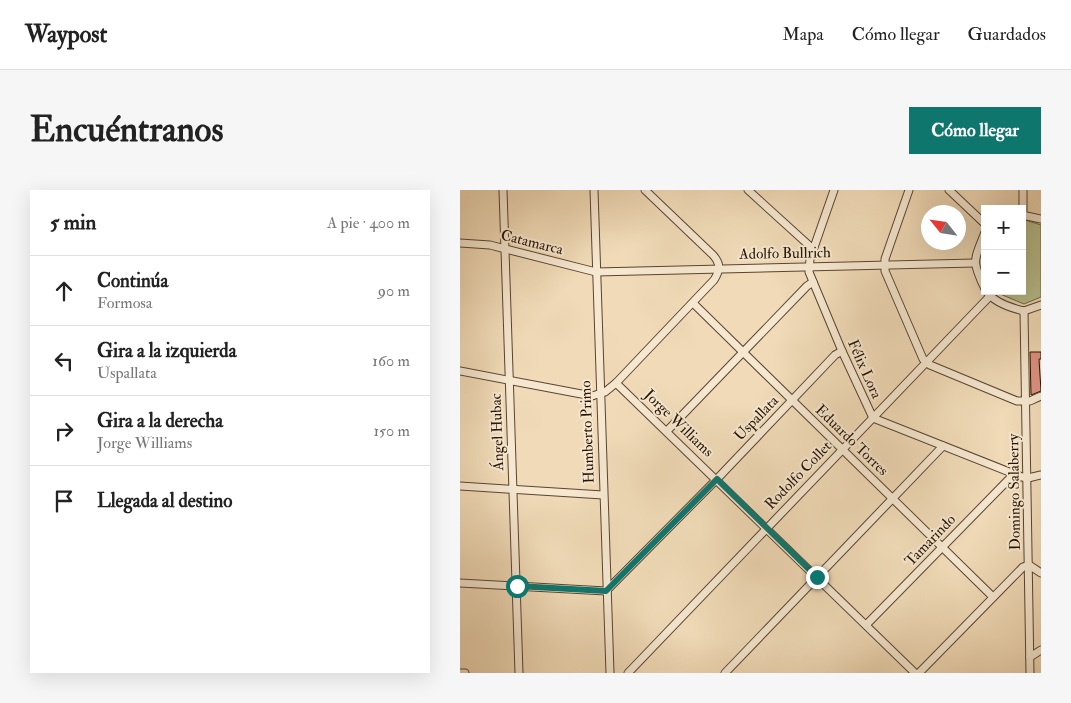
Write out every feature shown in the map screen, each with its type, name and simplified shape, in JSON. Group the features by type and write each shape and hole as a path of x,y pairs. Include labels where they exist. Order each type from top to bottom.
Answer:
{"street":[{"name":"Ángel Hubac","path":"503,190 512,489 520,673"},
{"name":"Humberto Primo","path":"594,190 610,673"},
{"path":"460,371 592,396 600,394 616,382 693,304 714,280 720,268 713,255 645,190"},
{"path":"748,190 813,250"},
{"path":"808,266 834,190"},
{"path":"909,190 885,265 885,271 923,359 926,362 1017,401 1025,402 1041,396"},
{"path":"949,190 981,220"},
{"path":"1023,190 1023,205"},
{"path":"1026,215 1041,219"},
{"name":"Catamarca","path":"460,243 479,244 505,249 596,272"},
{"path":"981,244 975,263 981,279"},
{"name":"Adolfo Bullrich","path":"596,272 975,263"},
{"name":"Félix Lora","path":"808,266 842,351 873,418 1014,474 1028,478 1041,475"},
{"path":"667,431 806,286 813,282"},
{"name":"Rodolfo Collet","path":"628,673 926,362 984,295"},
{"path":"993,295 1024,311 1041,305"},
{"name":"Eduardo Torres","path":"693,304 993,597"},
{"name":"Domingo Salaberry","path":"1024,311 1030,673"},
{"name":"Uspallata","path":"606,591 717,479 835,355 842,351"},
{"name":"Jorge Williams","path":"616,382 915,673"},
{"path":"725,673 943,446"},
{"name":"Tamarindo","path":"866,625 1014,474"},
{"path":"460,486 603,495"},
{"path":"919,673 1023,567 1029,564 1041,573"},
{"path":"460,583 606,591"},
{"path":"1030,658 1041,650"},
{"path":"460,673 465,673"}],"green space":[{"path":"1026,220 1041,225 1041,297 1024,304 1003,295 1026,295"}],"building":[{"path":"1030,352 1041,352 1041,359 1039,359 1041,391 1031,395"}],"route":[{"path":"517,586 606,591 717,479 817,577"}]}
